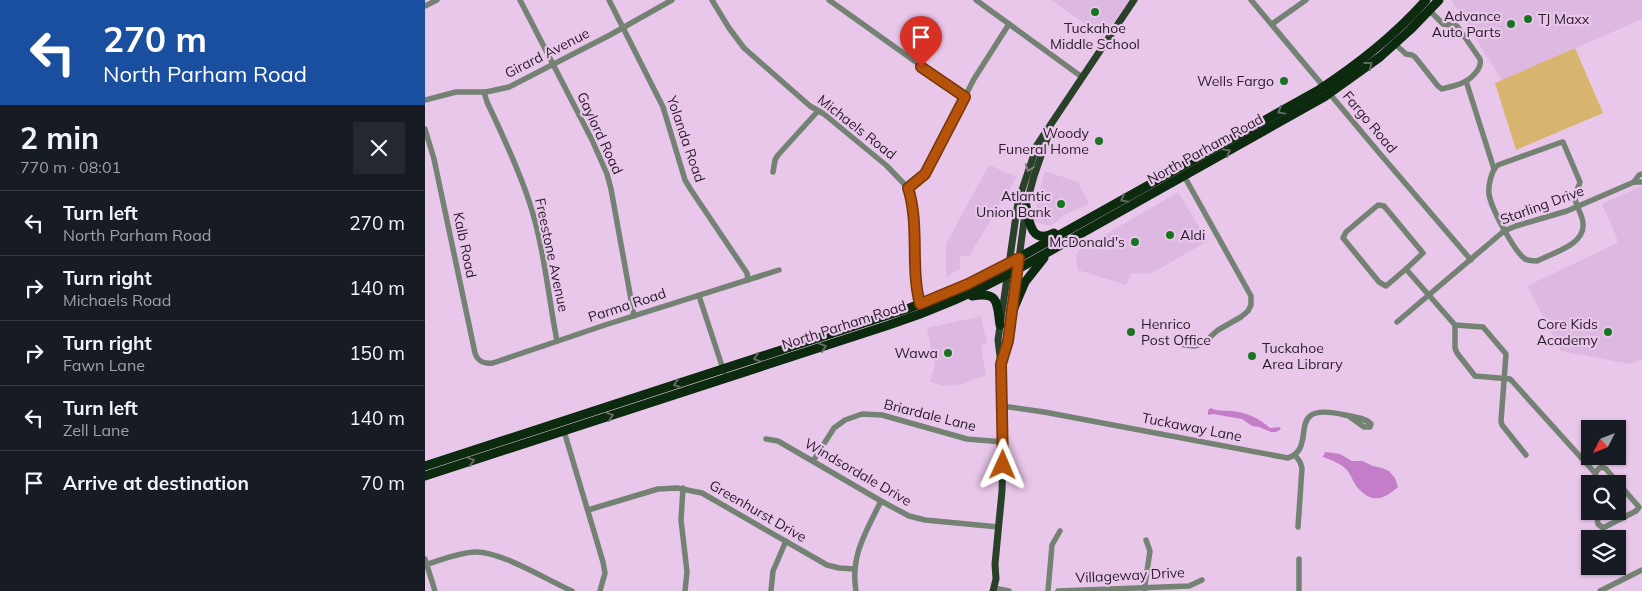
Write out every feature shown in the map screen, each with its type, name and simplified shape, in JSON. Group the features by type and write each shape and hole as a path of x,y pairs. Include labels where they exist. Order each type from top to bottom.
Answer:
{"highway":[{"name":"North Parham Road","path":"1326,90 1426,5 1439,0"},
{"name":"North Parham Road","path":"425,476 723,369 962,297 1018,270 1182,172 1326,90 1355,76 1395,44 1426,5"},
{"name":"North Parham Road","path":"425,466 727,378 921,309 1087,220 1182,172"},
{"path":"1026,206 1031,228 1036,234 1042,236 1048,236 1070,224 1087,220"},
{"path":"1011,315 1025,282 1051,251"},
{"path":"962,297 983,294 989,296 997,304 1000,325"}],"main road":[{"path":"994,590 1002,491 1003,442 1001,364 998,340 1016,211 1025,177 1037,145 1134,0"},
{"path":"1001,364 1008,341 1026,206 1051,125"}],"street":[{"path":"425,6 437,0"},
{"name":"Gaylord Road","path":"520,0 593,140 607,174 634,316"},
{"name":"Yolanda Road","path":"609,0 663,108 685,180 747,273 748,280"},
{"name":"Girard Avenue","path":"425,100 456,92 484,92 509,87 624,28 672,0"},
{"name":"Michaels Road","path":"712,0 744,48 887,166 908,188"},
{"path":"829,0 965,97"},
{"path":"976,0 1083,77"},
{"name":"Fargo Road","path":"1251,0 1471,260"},
{"path":"1272,24 1306,0"},
{"path":"1395,44 1403,52 1415,58 1442,89 1466,81 1480,67 1480,59 1457,26 1443,24 1426,5"},
{"path":"921,309 917,290 913,209 908,188 925,174 987,57 1009,24"},
{"path":"1466,81 1494,169 1489,196 1504,231 1525,259 1532,262 1573,244 1578,239 1583,226 1575,195 1580,182 1563,142 1498,165 1494,169"},
{"name":"Freestone Avenue","path":"484,92 530,202 538,234 557,341"},
{"path":"773,172 778,155 818,111"},
{"name":"Kalb Road","path":"425,129 436,168 475,353 477,360 483,363"},
{"path":"1182,172 1251,296 1251,305 1248,312 1217,330 1202,344 1184,346"},
{"name":"Starling Drive","path":"1634,182 1642,174"},
{"name":"Starling Drive","path":"1397,322 1504,231 1577,207 1634,182 1642,182"},
{"path":"1375,206 1384,206 1422,252 1422,256 1406,269 1383,286 1344,240 1344,235 1375,206"},
{"path":"1406,269 1455,325 1455,348 1475,376 1513,381 1595,473 1598,468 1602,467 1611,475"},
{"name":"Parma Road","path":"483,363 493,363 779,270"},
{"path":"699,296 727,378"},
{"path":"1455,325 1484,328 1506,354 1501,421 1502,425 1526,455"},
{"name":"Tuckaway Lane","path":"1002,406 1043,412 1285,458 1295,455"},
{"path":"1298,527 1302,468 1295,455 1301,444 1307,420 1314,413 1324,412 1350,417"},
{"name":"Briardale Lane","path":"813,461 834,428 845,420 863,414 882,415 967,439 1003,442"},
{"path":"562,427 604,569 600,591"},
{"name":"Windsordale Drive","path":"766,439 779,441 901,512 918,518 999,527"},
{"path":"683,488 681,520 687,572 685,591"},
{"name":"Greenhurst Drive","path":"588,510 658,489 683,488 714,498 827,565 855,569"},
{"path":"1626,492 1639,507 1637,511 1626,516"},
{"path":"857,591 856,559 862,539 881,502"},
{"path":"1597,520 1598,524 1603,528 1619,520"},
{"path":"1048,591 1053,545 1060,531"},
{"path":"1144,589 1151,551 1146,540"},
{"path":"771,591 773,571 786,541"},
{"path":"435,591 426,563 466,553 488,553 501,557 572,591"},
{"path":"1299,559 1299,591"},
{"path":"1600,591 1642,570"},
{"name":"Villageway Drive","path":"1059,591 1189,586 1202,580"},
{"path":"994,590 1009,591"}],"shaded area":[{"name":"Tuckahoe Middle School","path":"1051,0 1129,0 1104,37"},
{"path":"1451,0 1642,0 1642,19 1502,80"},
{"path":"1575,48 1603,113 1516,150 1495,83"},
{"path":"989,165 1017,177 969,256 960,256 960,269 946,277 946,244"},
{"path":"1045,171 1078,182 1089,204 1064,215 1051,226 1033,222"},
{"path":"1642,186 1642,359 1630,364 1561,351 1527,286 1617,243 1617,238 1602,204"},
{"path":"1178,192 1208,241 1150,274 1131,273 1126,285 1078,270 1076,256 1079,250"},
{"path":"981,316 987,344 981,345 986,375 963,384 944,386 930,382 935,365 927,328"},
{"path":"1211,408 1247,414 1257,418 1270,428 1279,427 1281,429 1271,432 1252,426 1242,419 1213,414 1208,415 1208,410"},
{"path":"1325,452 1340,454 1352,461 1362,461 1389,471 1395,478 1398,487 1382,497 1373,498 1368,496 1357,487 1345,468 1323,457"}],"place":[{"name":"Tuckahoe Middle School","path":"1095,12"},
{"name":"TJ Maxx","path":"1528,19"},
{"name":"Advance Auto Parts","path":"1511,24"},
{"name":"Wells Fargo","path":"1284,81"},
{"name":"Woody Funeral Home","path":"1099,141"},
{"name":"Atlantic Union Bank","path":"1061,204"},
{"name":"Aldi","path":"1170,235"},
{"name":"McDonald's","path":"1135,242"},
{"name":"Henrico Post Office","path":"1131,332"},
{"name":"Core Kids Academy","path":"1608,332"},
{"name":"Wawa","path":"948,353"},
{"name":"Tuckahoe Area Library","path":"1252,356"}],"route":[{"path":"921,67 965,97 925,174 908,188 913,209 917,290 920,304 968,284 1019,258 1008,341 1001,364 1003,465"}]}
